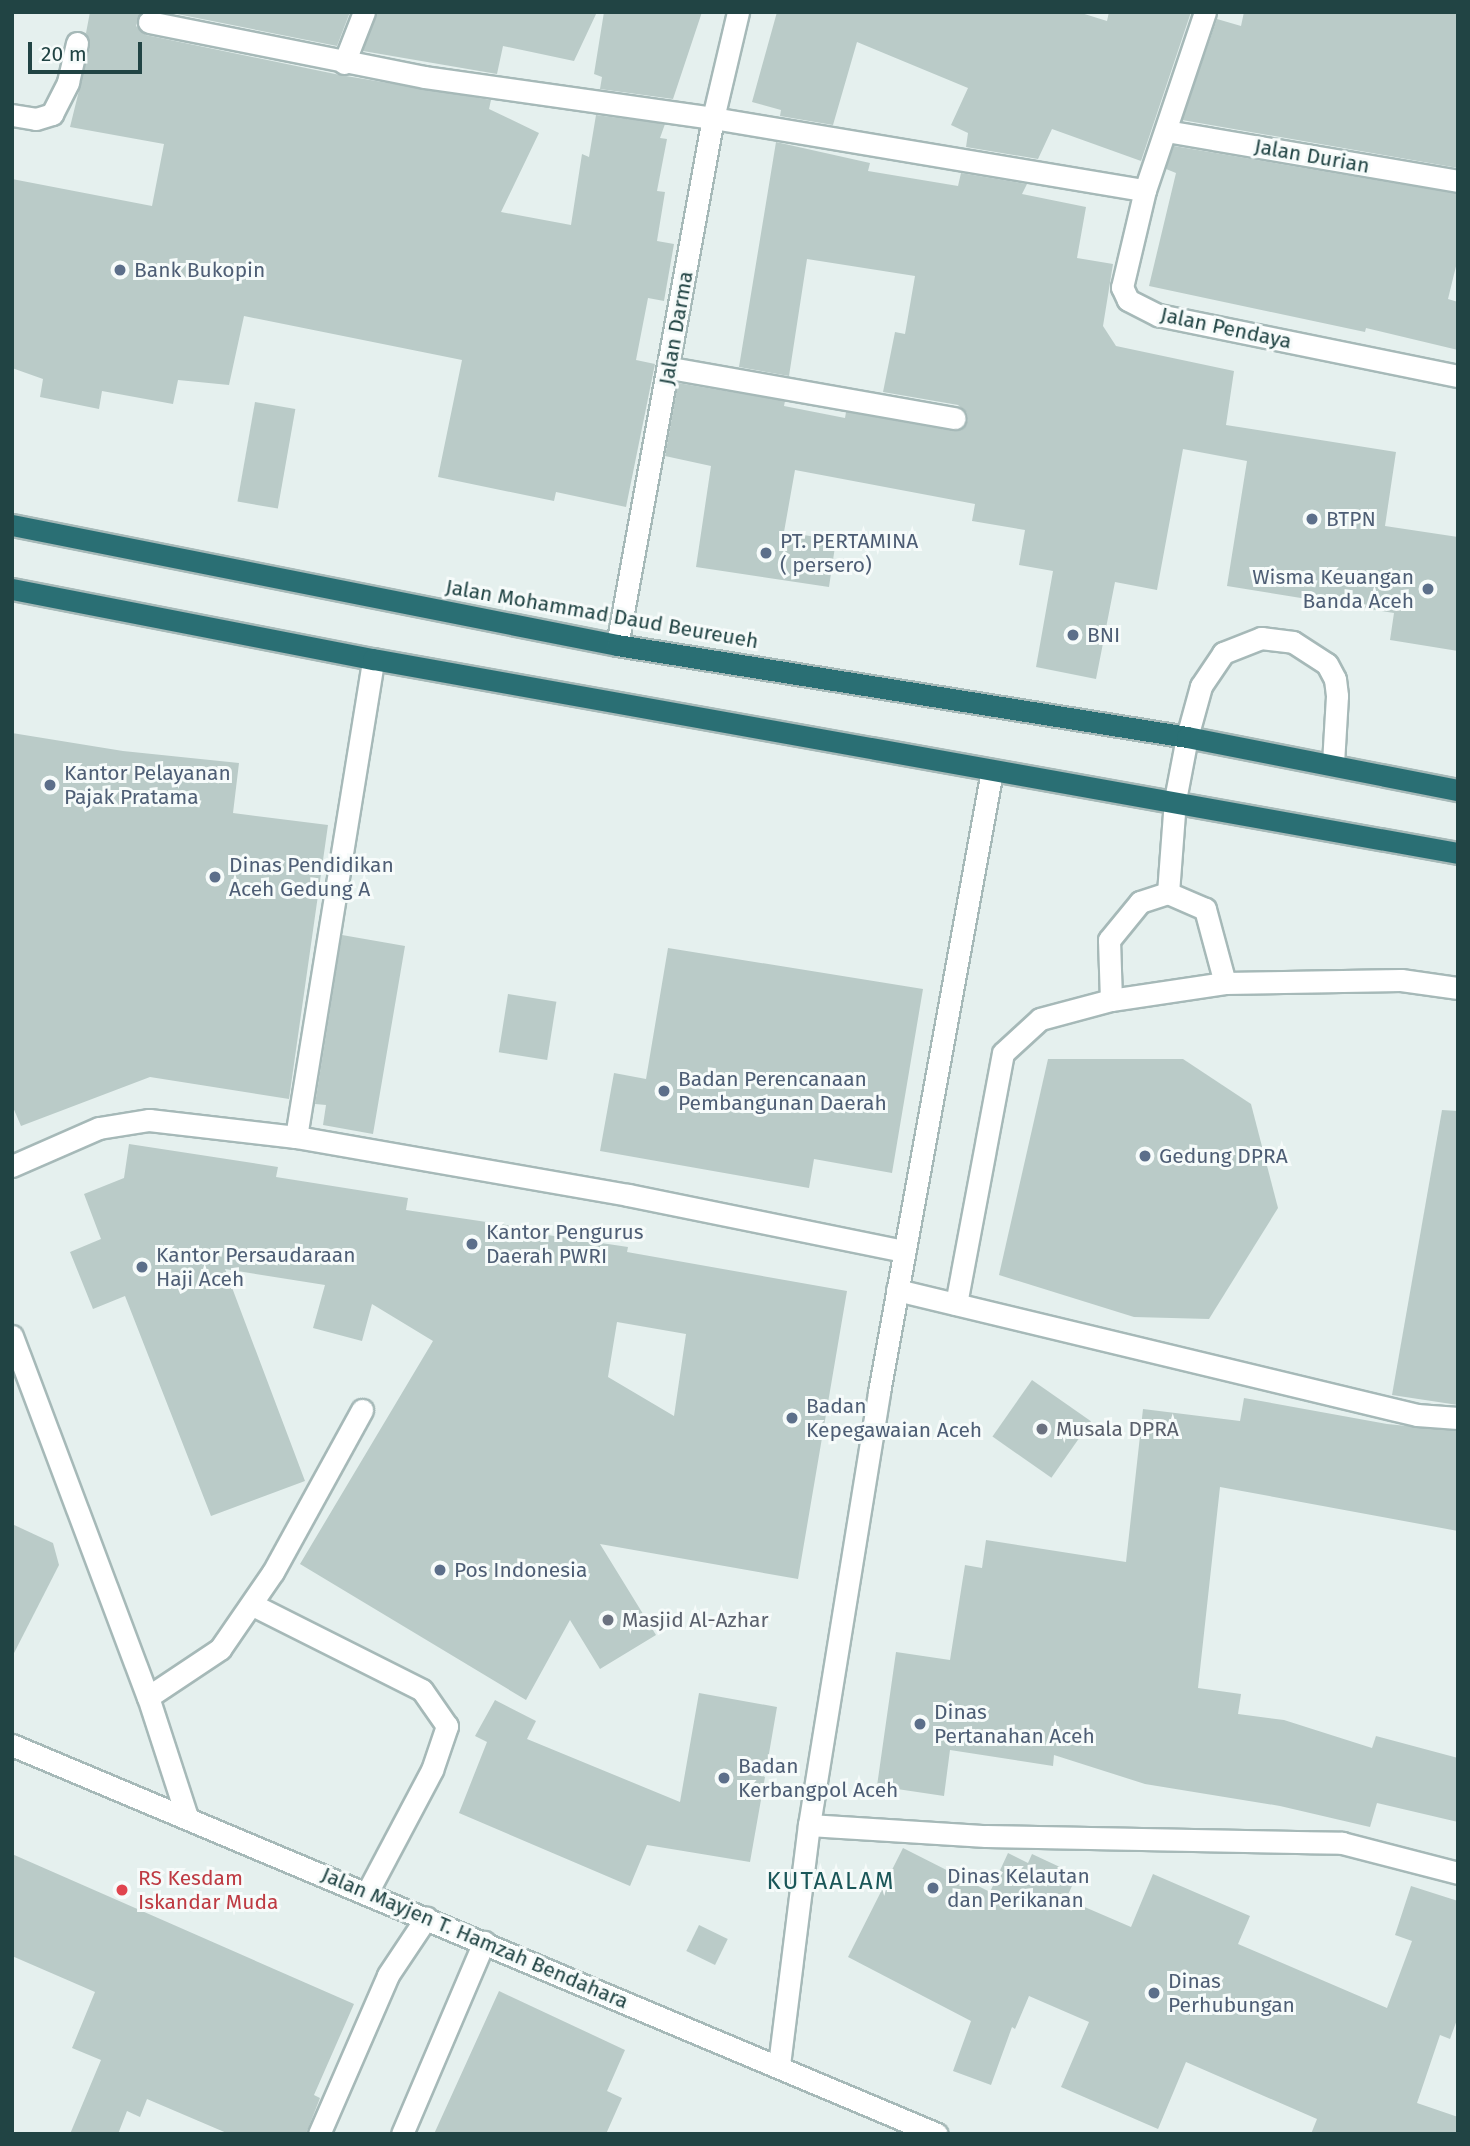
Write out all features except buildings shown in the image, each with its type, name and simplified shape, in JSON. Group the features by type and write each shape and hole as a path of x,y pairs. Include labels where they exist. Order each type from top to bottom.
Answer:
{"highway":[{"name":"Jalan Mohammad Daud Beureueh","path":"12,525 617,645 1186,737 1458,790"},
{"path":"12,589 373,659 992,771 1175,800 1458,853"}],"street":[{"path":"344,63 364,12"},
{"name":"Jalan Darma","path":"617,645 670,368 713,118 738,12"},
{"name":"Jalan Pendaya","path":"1205,12 1144,190 1122,287 1139,309 1458,376"},
{"path":"149,22 344,63 713,118 1144,190"},
{"path":"12,115 36,119 52,114 68,82 77,43"},
{"name":"Jalan Durian","path":"1166,131 1458,181"},
{"path":"670,368 955,418"},
{"path":"1168,893 1175,800 1186,737 1202,685 1223,653 1261,638 1293,642 1315,653 1335,679 1333,764"},
{"path":"296,1137 373,659"},
{"path":"779,2065 809,1825 897,1290 992,771"},
{"path":"1111,1000 1109,940 1140,902 1168,893 1205,909 1225,983"},
{"path":"956,1304 1003,1053 1040,1019 1111,1000 1225,983 1401,980 1458,988"},
{"path":"12,1166 125,1121 149,1119 296,1137 628,1195 904,1251"},
{"path":"897,1290 1417,1415 1458,1418"},
{"path":"12,1336 148,1697 187,1817"},
{"path":"148,1697 220,1649 253,1605 362,1410"},
{"path":"253,1605 422,1690 447,1726 432,1770 367,1893"},
{"name":"Jalan Mayjen T. Hamzah Bendahara","path":"12,1745 779,2065 937,2134"},
{"path":"809,1825 999,1837 1342,1843 1458,1873"},
{"path":"319,2134 388,1975 426,1918"},
{"path":"402,2134 484,1942"}],"place":[{"name":"Bank Bukopin","path":"120,270"},
{"name":"BTPN","path":"1312,519"},
{"name":"PT. PERTAMINA ( persero)","path":"766,553"},
{"name":"Wisma Keuangan Banda Aceh","path":"1428,589"},
{"name":"BNI","path":"1073,635"},
{"name":"Kantor Pelayanan Pajak Pratama","path":"50,785"},
{"name":"Dinas Pendidikan Aceh Gedung A","path":"215,877"},
{"name":"Badan Perencanaan Pembangunan Daerah","path":"664,1091"},
{"name":"Gedung DPRA","path":"1145,1156"},
{"name":"Kantor Pengurus Daerah PWRI","path":"472,1244"},
{"name":"Kantor Persaudaraan Haji Aceh","path":"142,1267"},
{"name":"Badan Kepegawaian Aceh","path":"792,1418"},
{"name":"Musala DPRA","path":"1042,1429"},
{"name":"Pos Indonesia","path":"440,1570"},
{"name":"Masjid Al-Azhar","path":"608,1620"},
{"name":"Dinas Pertanahan Aceh","path":"920,1724"},
{"name":"Badan Kerbangpol Aceh","path":"724,1778"},
{"name":"Dinas Kelautan dan Perikanan","path":"933,1888"},
{"name":"RS Kesdam Iskandar Muda","path":"122,1890"},
{"name":"Dinas Perhubungan","path":"1154,1993"}],"district":[{"name":"KUTAALAM","path":"831,1882"}]}
